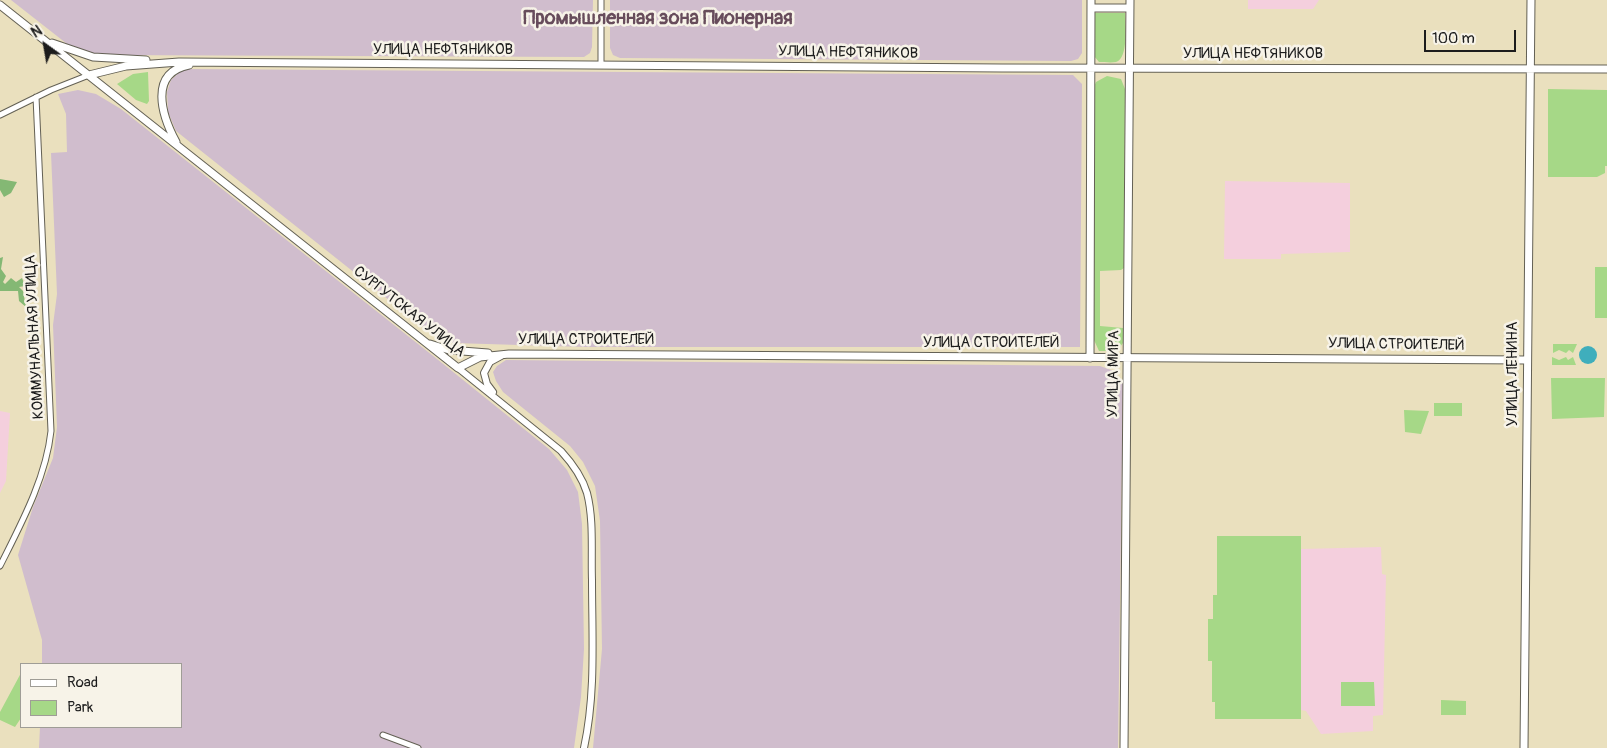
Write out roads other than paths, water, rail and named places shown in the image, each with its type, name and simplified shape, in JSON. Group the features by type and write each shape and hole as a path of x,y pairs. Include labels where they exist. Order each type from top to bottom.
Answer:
{"main road":[{"name":"УЛИЦА МИРА","path":"1090,358 1091,0"},
{"name":"УЛИЦА МИРА","path":"1124,748 1130,0"},
{"name":"УЛИЦА ЛЕНИНА","path":"1524,748 1531,0"},
{"name":"СУРГУТСКАЯ УЛИЦА","path":"0,5 458,368"},
{"path":"1091,8 1130,8"},
{"path":"45,40 80,54 103,59 179,62"},
{"name":"УЛИЦА НЕФТЯНИКОВ","path":"90,75 126,66 179,62 1090,69 1607,69"},
{"path":"178,147 163,112 163,90 165,82 173,70 199,62"},
{"path":"422,340 456,350 509,354"},
{"name":"УЛИЦА СТРОИТЕЛЕЙ","path":"458,368 480,357 509,354 1527,360"}],"street":[{"path":"601,0 601,64"},
{"path":"0,115 90,75"},
{"name":"КОММУНАЛЬНАЯ УЛИЦА","path":"0,566 36,487 48,454 51,431 36,98"},
{"path":"498,399 487,384 484,373 490,362 509,354"},
{"name":"СУРГУТСКАЯ УЛИЦА","path":"458,368 561,451 575,467 586,492 590,520 592,644 590,701 584,748"},
{"path":"383,735 418,748"}],"water":[{"path":"1588,346 1594,349 1597,355 1594,361 1588,364 1582,361 1579,355 1582,349"}],"district":[{"name":"Промышленная зона Пионерная","path":"658,19"}]}
